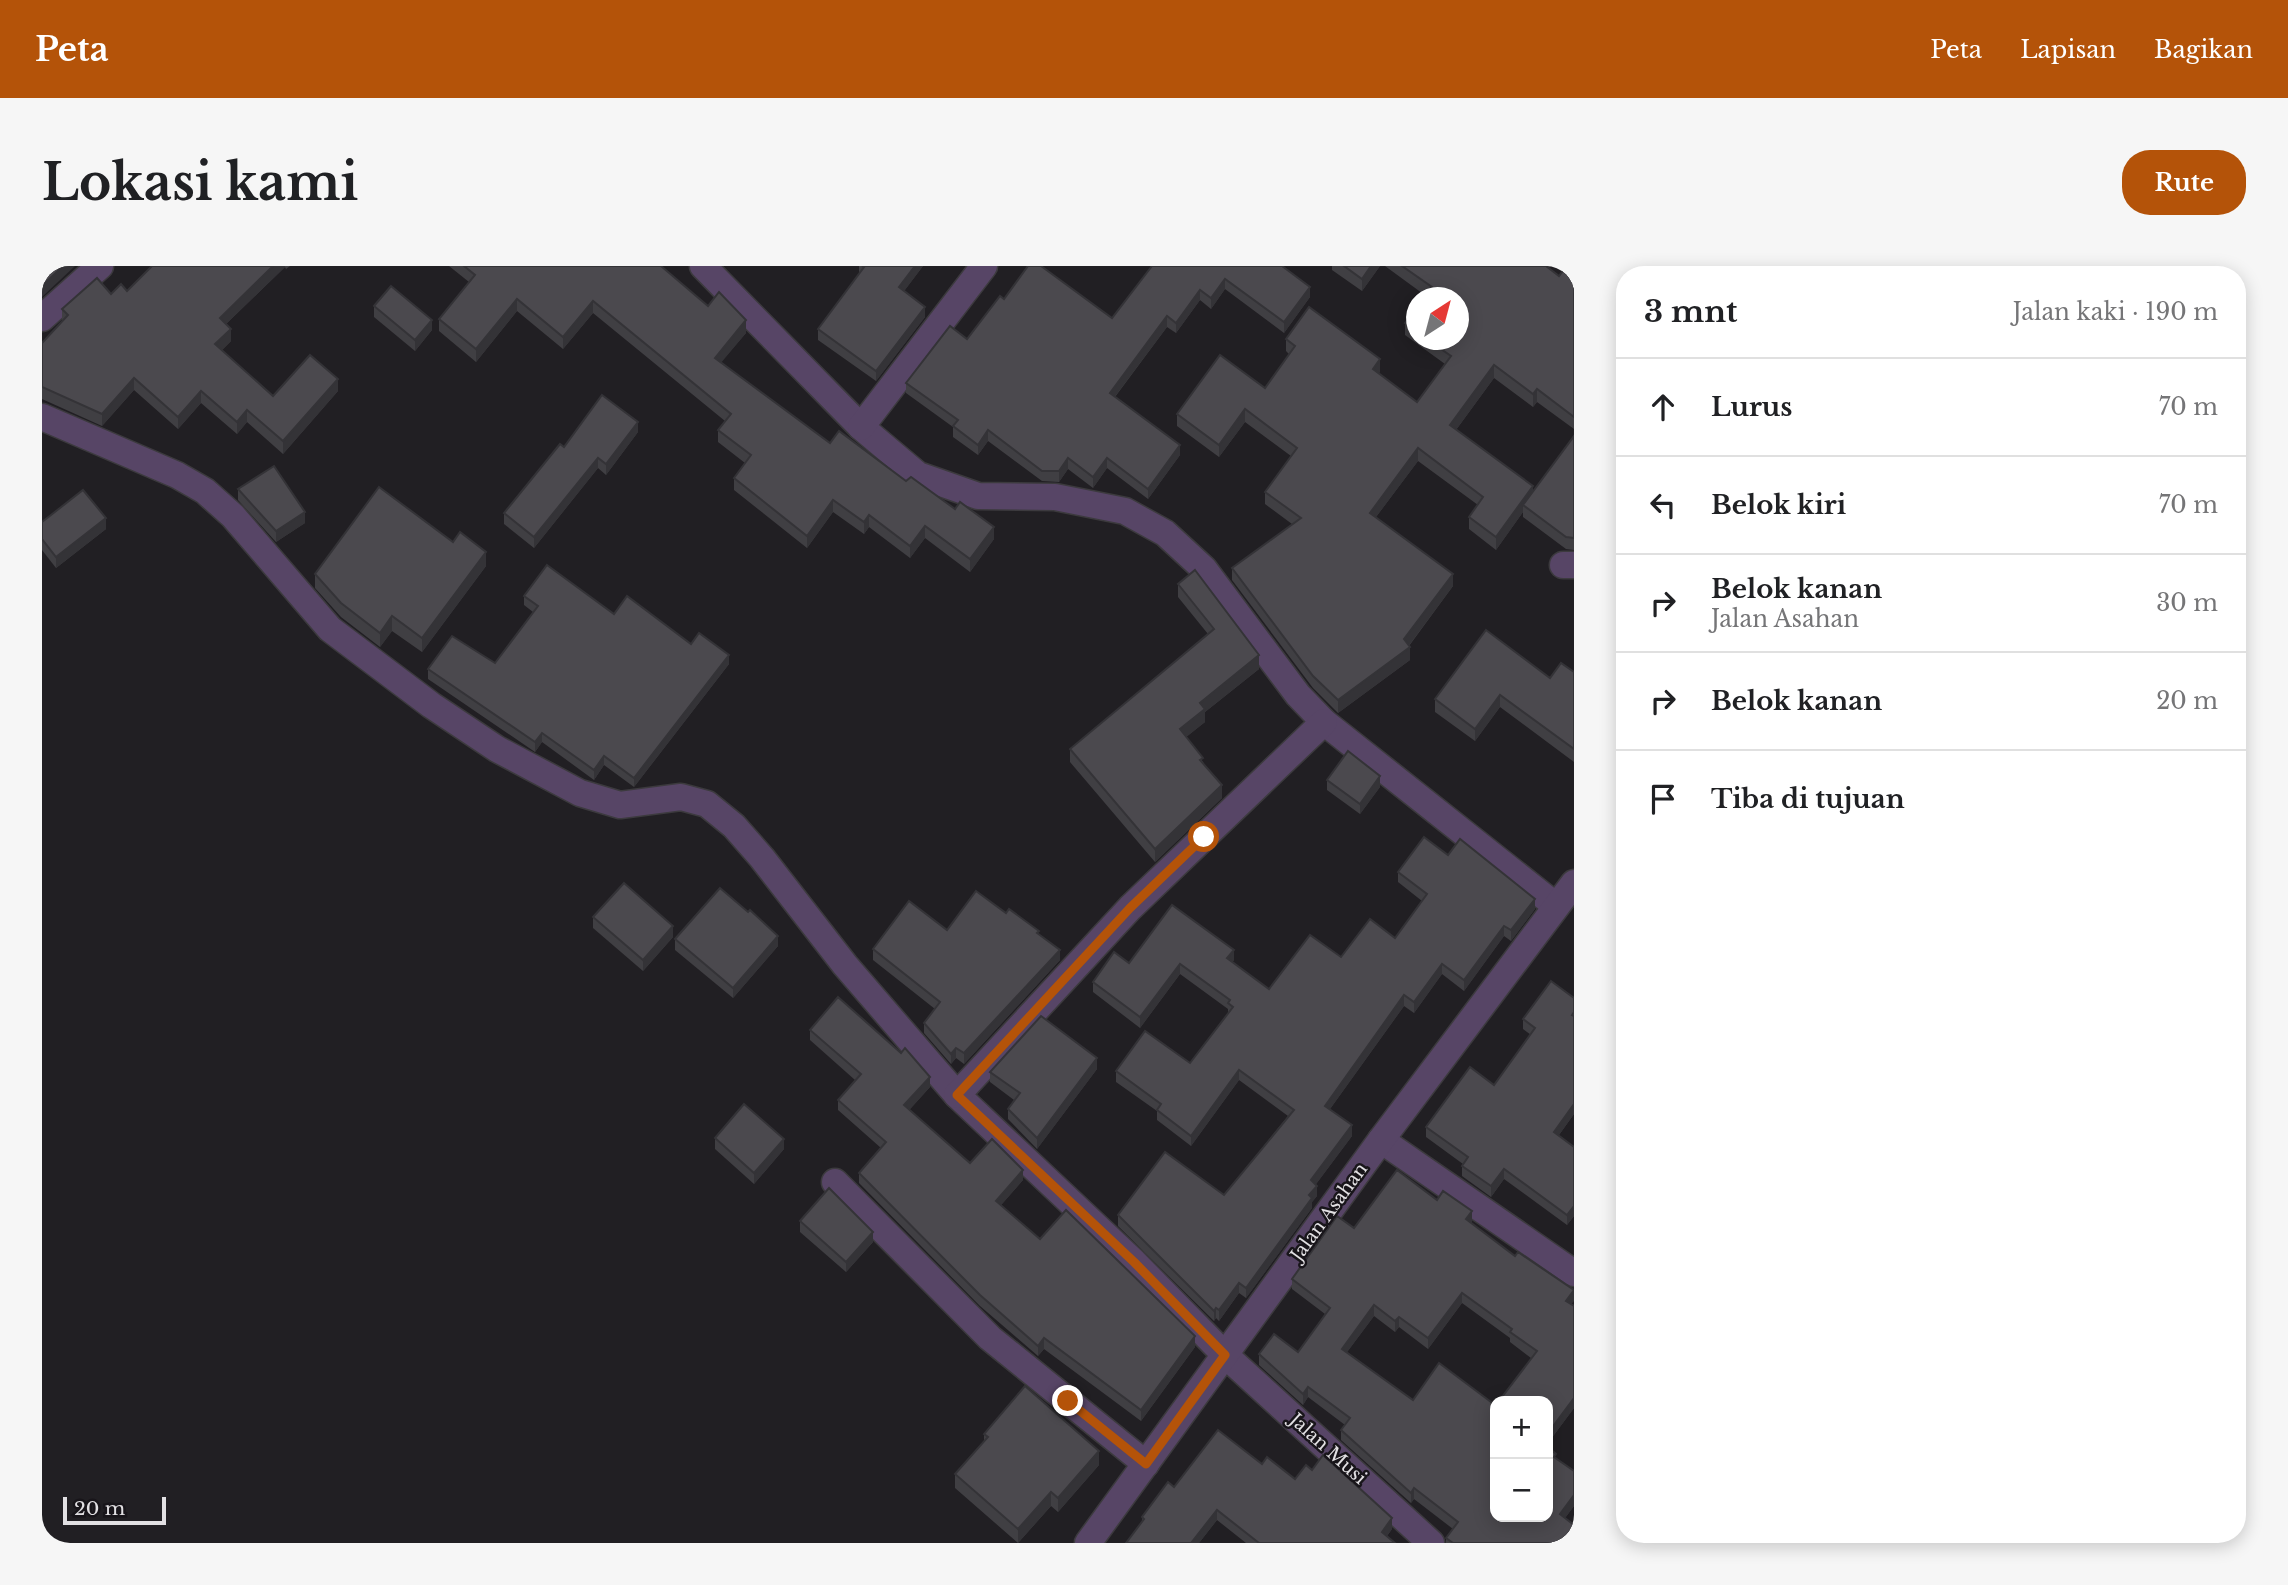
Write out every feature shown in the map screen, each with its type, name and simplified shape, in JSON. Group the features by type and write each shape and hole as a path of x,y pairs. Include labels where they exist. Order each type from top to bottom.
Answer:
{"street":[{"path":"42,318 100,266"},
{"path":"703,266 861,427 918,475 978,496 1055,497 1125,511 1166,533 1204,569 1298,695 1324,722 1556,906"},
{"path":"861,427 984,266"},
{"name":"Jalan Musi","path":"42,417 177,475 205,491 233,516 330,629 431,705 497,749 580,793 620,805 681,797 707,804 734,826 762,858 845,965 957,1095 1134,1262 1225,1355 1431,1543"},
{"path":"957,1095 1130,908 1324,722"},
{"name":"Jalan Asahan","path":"1088,1543 1381,1140 1574,883"},
{"path":"1381,1140 1574,1273"},
{"path":"835,1182 990,1338 1146,1464"}],"building":[{"path":"42,266 63,266 42,286"},
{"path":"152,266 273,266 220,318 231,329 215,344 273,396 310,355 338,379 283,441 247,410 237,422 201,391 178,417 134,378 102,414 42,387 42,343 68,315 62,309 97,278 111,294 121,284 127,291"},
{"path":"464,266 661,266 708,306 719,292 746,320 715,358 830,443 839,431 906,481 911,477 955,509 960,502 994,527 970,559 925,526 910,546 869,515 864,522 833,500 807,536 734,478 751,455 718,430 731,414 593,301 563,337 517,299 476,349 439,319 475,275"},
{"path":"862,266 915,266 899,287 925,307 876,371 818,329 864,267"},
{"path":"1028,266 1041,266 1112,318 1152,266 1282,266 1310,287 1284,322 1225,279 1211,298 1200,290 1176,323 1167,316 1110,393 1180,445 1148,489 1107,458 1093,477 1068,458 1059,471 1042,471 988,430 978,445 953,426 958,420 906,383 950,326 967,339 1000,296 1004,299"},
{"path":"1344,266 1371,266 1362,279"},
{"path":"1402,266 1546,266 1559,276 1565,268 1574,275 1574,417 1537,389 1533,394 1494,365 1450,425 1533,486 1496,537 1469,517 1483,497 1418,448 1370,513 1453,574 1404,639 1410,647 1338,700 1313,676 1232,568 1301,518 1265,492 1297,448 1245,409 1219,445 1177,414 1220,355 1265,388 1295,346 1286,339 1309,307 1380,359 1373,369 1417,402 1451,356 1442,350 1469,350 1469,287 1432,287"},
{"path":"391,286 432,320 415,340 374,306"},
{"path":"602,395 638,422 606,464 598,458 534,537 504,513 560,444 564,447"},
{"path":"1574,436 1574,538 1566,537 1523,505"},
{"path":"274,466 305,512 276,531 238,489"},
{"path":"379,487 453,542 460,532 486,552 422,638 392,616 380,633 341,603 315,574"},
{"path":"83,490 106,518 56,557 42,539 42,522"},
{"path":"547,565 614,614 627,596 691,644 699,633 729,655 634,778 604,756 594,770 542,733 535,742 428,669 452,636 495,663 538,606 524,596"},
{"path":"1195,570 1259,655 1200,703 1205,709 1180,729 1203,758 1200,760 1222,785 1155,849 1070,749 1214,629 1178,584"},
{"path":"1486,630 1550,678 1561,663 1574,672 1574,749 1500,695 1475,729 1435,699"},
{"path":"1348,751 1380,776 1360,804 1327,780"},
{"path":"1424,837 1448,855 1460,839 1535,899 1511,930 1504,926 1464,980 1442,964 1414,1002 1404,995 1325,1106 1352,1125 1311,1180 1317,1186 1309,1195 1312,1198 1246,1288 1239,1283 1219,1310 1216,1308 1214,1311 1118,1215 1165,1152 1224,1195 1294,1110 1239,1070 1191,1136 1157,1110 1161,1104 1116,1071 1145,1031 1190,1063 1233,1007 1228,1003 1230,1000 1180,964 1140,1017 1093,982 1114,952 1129,963 1172,905 1234,950 1227,958 1269,989 1310,935 1341,957 1370,919 1395,938 1427,894 1398,872"},
{"path":"624,883 673,926 643,960 593,917"},
{"path":"720,888 748,912 750,910 778,936 733,988 675,939"},
{"path":"976,891 1006,913 1009,909 1060,950 964,1053 956,1048 951,1054 924,1023 940,1002 873,949 909,901 947,930"},
{"path":"1551,981 1574,998 1574,1104 1554,1132 1574,1147 1574,1206 1567,1215 1504,1169 1491,1186 1462,1166 1468,1157 1426,1127 1470,1067 1494,1085 1535,1028 1523,1019"},
{"path":"838,997 901,1053 905,1048 930,1077 904,1105 970,1163 992,1139 1023,1170 996,1201 1040,1239 1066,1210 1195,1336 1141,1410 1044,1338 1038,1346 980,1295 859,1173 886,1142 838,1100 861,1074 810,1030"},
{"path":"1041,1016 1097,1058 1037,1138 1008,1109 1020,1093 990,1072"},
{"path":"744,1104 784,1139 754,1173 715,1138"},
{"path":"1397,1170 1437,1200 1443,1191 1472,1211 1466,1219 1515,1256 1518,1252 1574,1290 1566,1301 1574,1306 1574,1398 1553,1426 1553,1396 1503,1396 1537,1351 1510,1332 1512,1329 1462,1293 1428,1338 1399,1317 1395,1321 1374,1305 1342,1349 1413,1400 1439,1363 1490,1401 1490,1522 1553,1522 1553,1451 1556,1454 1554,1457 1574,1471 1574,1495 1560,1514 1574,1525 1574,1543 1453,1543 1446,1538 1458,1522 1414,1488 1411,1493 1341,1430 1350,1418 1308,1387 1303,1394 1259,1354 1274,1334 1298,1352 1330,1308 1292,1279 1337,1216 1354,1228"},
{"path":"829,1188 873,1232 846,1262 800,1221"},
{"path":"1025,1386 1099,1451 1058,1498 1051,1492 1018,1529 955,1474 988,1437 984,1434"},
{"path":"1218,1430 1262,1464 1267,1457 1295,1479 1306,1465 1312,1470 1323,1455 1392,1518 1382,1532 1395,1543 1259,1543 1217,1510 1191,1543 1126,1543 1168,1482 1174,1487"}],"route":[{"path":"1068,1401 1146,1464 1225,1355 1134,1262 957,1095 1130,908 1204,837"}]}
